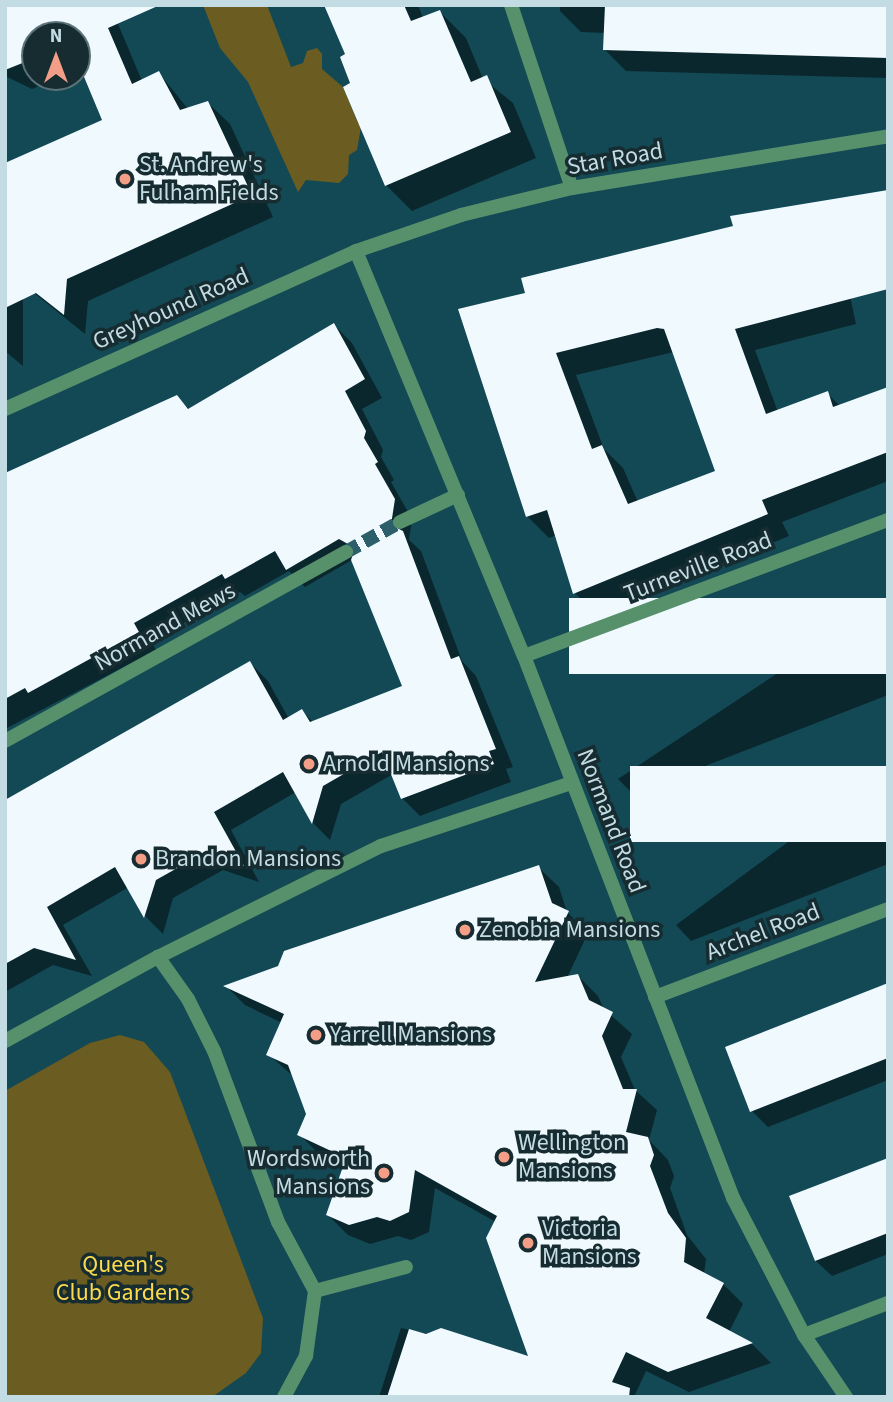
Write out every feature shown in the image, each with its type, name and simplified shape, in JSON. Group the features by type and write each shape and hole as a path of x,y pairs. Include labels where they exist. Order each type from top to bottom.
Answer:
{"street":[{"path":"511,5 572,188"},
{"name":"Star Road","path":"356,251 461,215 572,188 888,135"},
{"name":"Greyhound Road","path":"5,409 356,251"},
{"name":"Normand Road","path":"356,251 524,656 733,1198 804,1335 846,1397"},
{"path":"400,522 458,495"},
{"name":"Turneville Road","path":"524,656 888,520"},
{"name":"Normand Mews","path":"5,741 346,552"},
{"path":"5,1041 158,957 381,846 571,783"},
{"name":"Archel Road","path":"655,997 888,909"},
{"path":"158,957 188,999 214,1052 278,1222 315,1291 306,1356 285,1397"},
{"path":"315,1291 406,1267"},
{"path":"804,1335 888,1303"}],"green space":[{"path":"203,5 267,5 291,67 303,63 307,51 317,48 322,54 322,69 343,87 358,123 362,121 357,150 349,155 348,174 339,183 306,180 298,192 248,82 220,48"},
{"name":"Queen's Club Gardens","path":"120,1035 144,1042 170,1072 263,1318 261,1353 246,1373 212,1397 5,1397 5,1091 90,1043"}],"building":[{"name":"St. Andrew's Fulham Fields","path":"5,5 160,5 108,28 132,84 159,71 180,110 208,101 252,195 67,279 64,315 36,293 5,308 5,163 102,120 90,91 91,21 21,21 21,64 5,70"},
{"path":"324,5 404,5 411,21 440,10 471,82 487,75 511,132 385,186 343,87 350,83 340,57 345,54"},
{"path":"605,5 888,5 888,58 603,50"},
{"path":"888,190 888,289 735,329 766,414 828,391 833,407 888,387 888,452 762,500 768,514 573,594 547,510 526,517 458,309 525,293 521,278 733,226 730,216","holes":["657,328 664,329 715,471 628,504 602,445 592,449 556,353"]},
{"path":"334,323 365,379 345,391 366,431 364,438 378,462 375,464 395,499 391,525 403,531 451,659 459,656 496,749 489,751 494,764 401,799 382,752 323,786 312,824 283,772 214,812 244,866 204,853 156,880 144,918 115,867 47,907 76,960 34,948 5,964 5,800 250,661 283,720 302,709 310,722 402,686 351,560 355,548 339,539 286,570 275,551 225,579 222,574 134,623 139,632 28,693 25,688 5,699 5,473 177,395 188,409"},
{"path":"569,598 888,598 888,674 569,674"},
{"path":"630,766 888,766 888,842 630,842"},
{"path":"539,865 552,903 569,911 535,982 578,974 589,1000 613,1012 602,1036 623,1089 637,1089 626,1132 648,1137 654,1155 650,1166 668,1213 686,1238 684,1262 724,1283 706,1318 753,1343 668,1372 626,1352 612,1382 630,1388 629,1397 387,1397 409,1329 426,1334 441,1328 528,1356 486,1238 497,1216 415,1170 409,1212 390,1221 377,1217 349,1225 326,1215 346,1158 297,1135 306,1114 288,1065 266,1055 284,1014 223,986 278,966 284,951"},
{"path":"888,983 888,1058 750,1112 725,1047"},
{"path":"888,1158 888,1233 815,1261 789,1196"}],"tunnel":[{"path":"346,552 400,522"}],"place":[{"name":"St. Andrew's Fulham Fields","path":"125,179"},
{"name":"Arnold Mansions","path":"309,764"},
{"name":"Brandon Mansions","path":"141,859"},
{"name":"Zenobia Mansions","path":"465,930"},
{"name":"Yarrell Mansions","path":"316,1035"},
{"name":"Wellington Mansions","path":"504,1157"},
{"name":"Wordsworth Mansions","path":"384,1173"},
{"name":"Victoria Mansions","path":"528,1243"}]}
